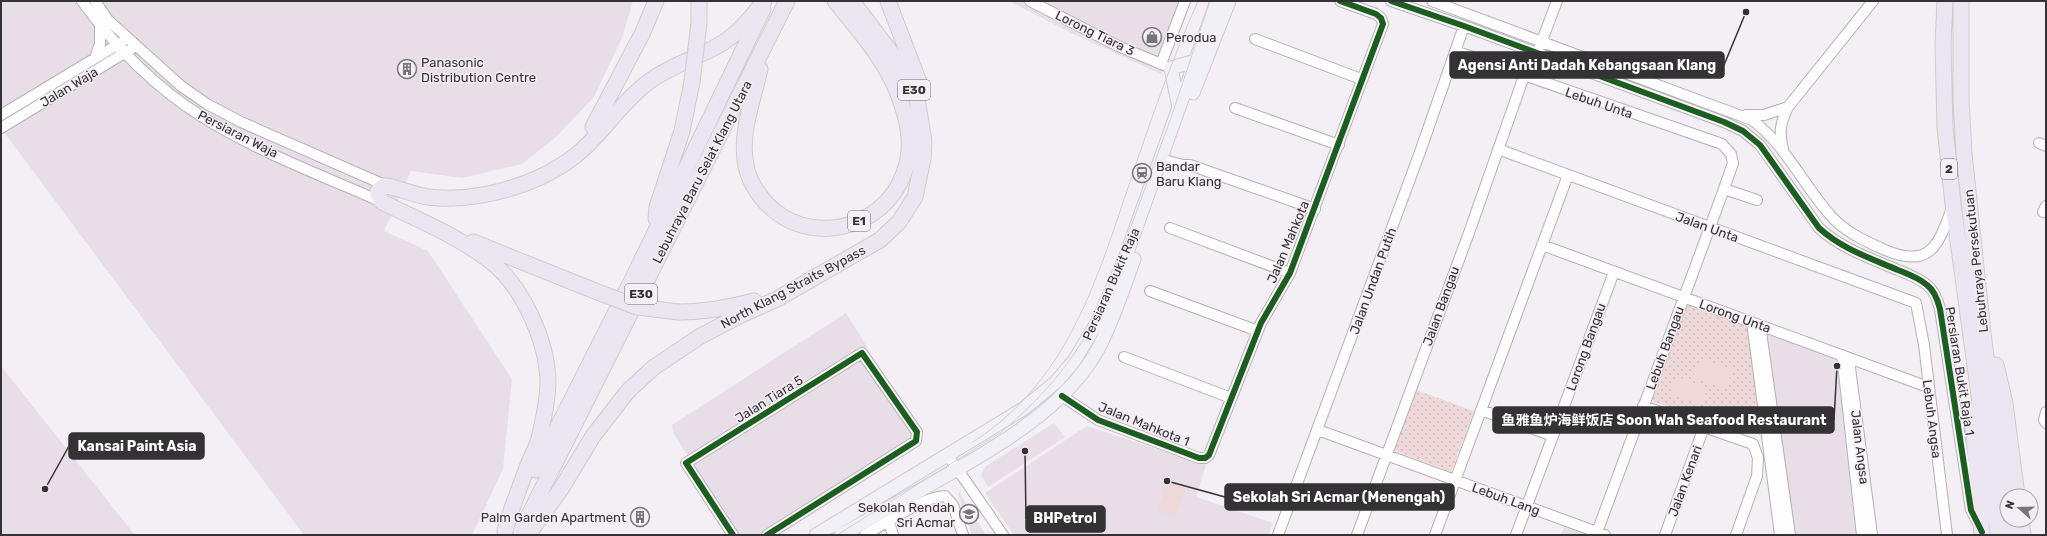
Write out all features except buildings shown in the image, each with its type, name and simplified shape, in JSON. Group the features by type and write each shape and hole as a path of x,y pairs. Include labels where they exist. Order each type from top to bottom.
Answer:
{"highway":[{"path":"569,160 590,133 605,108 642,34 656,1"},
{"path":"655,232 657,207 682,130 692,82 699,23 699,1"},
{"path":"504,533 512,506 540,436 547,405 548,379 537,328 508,277 476,251 382,202 378,191 384,186 387,186 428,196 475,196 496,193 516,187 569,160 582,151 624,104 647,83 673,66 720,45 734,34 766,1"},
{"name":"Lebuhraya Baru Selat Klang Utara","path":"504,533 655,232 766,1"},
{"name":"Lebuhraya Baru Selat Klang Utara","path":"519,535 763,52 787,1"},
{"name":"E1","path":"763,52 754,98 745,131 746,164 756,190 770,207 780,215 805,227 821,230 836,228 864,219 882,206 896,190 905,173 908,156 908,125 894,83 883,64 836,1"},
{"name":"North Klang Straits Bypass","path":"528,535 561,489 593,436 628,391 653,368 699,337 800,286 880,240 899,222 915,197 923,159 924,141 916,93 902,67 852,1"},
{"path":"888,1 927,103 929,117 931,141 928,166 915,197"},
{"name":"Lebuhraya Persekutuan","path":"1945,1 1943,45 1945,127 1953,204 1977,334 2002,488"},
{"name":"Lebuhraya Persekutuan","path":"1961,1 1961,100 1977,334 1998,535"},
{"path":"441,232 477,243 637,307 679,312 700,312 727,309 800,286"},
{"path":"1977,334 1995,362 2005,403 2016,488"},
{"path":"1977,334 1969,372 1982,533"}],"main road":[{"name":"Persiaran Bukit Raja","path":"816,535 1023,409 1056,382 1074,361 1098,321 1123,264 1217,1"},
{"name":"Persiaran Bukit Raja","path":"841,535 957,469 1006,438 1062,396 1082,374 1098,349 1114,314 1169,157 1229,1"},
{"path":"1179,109 1166,66 1195,61"}],"street":[{"name":"Persiaran Waja","path":"82,1 100,26 157,84 206,120 253,144 382,202"},
{"name":"Persiaran Waja","path":"95,1 108,20 181,86 207,104 241,122 387,186"},
{"name":"Lorong Tiara 3","path":"1030,1 1118,46 1166,66"},
{"path":"1166,66 1185,1"},
{"name":"Jalan Mahkota","path":"1199,458 1205,458 1209,455 1258,331 1290,273 1339,145 1361,79 1383,24 1381,18 1376,14 1340,1"},
{"name":"Persiaran Bukit Raja 1","path":"1390,1 1464,26 1536,54 1724,122 1743,131 1760,145 1819,228 1829,237 1847,248 1917,278 1929,286 1937,298 1940,309 1971,510 1982,533"},
{"path":"1432,1 1542,40 1740,114 1759,125 1784,151 1831,216 1856,236 1898,256 1906,258 1918,257 1931,250 1943,232 1953,204"},
{"path":"1536,54 1557,1"},
{"path":"1784,151 1780,136 1780,124 1788,107 1873,1"},
{"path":"95,58 100,44 100,26"},
{"name":"Jalan Undan Putih","path":"1278,535 1420,152 1464,26"},
{"path":"1255,39 1361,79"},
{"name":"Jalan Waja","path":"1,115 118,44 132,42"},
{"name":"Jalan Waja","path":"1,128 126,52 132,42"},
{"name":"Lebuh Unta","path":"1455,51 1722,144"},
{"name":"Jalan Bangau","path":"1357,535 1524,76"},
{"path":"1740,114 1764,115 1788,107"},
{"path":"1235,108 1339,145"},
{"name":"Lebuh Bangau","path":"1599,534 1643,406 1733,163 1731,154 1722,144"},
{"name":"Jalan Unta","path":"1498,149 1916,303"},
{"path":"1169,157 1184,159 1190,165 1315,209"},
{"path":"1435,535 1568,175"},
{"path":"1724,189 1757,200"},
{"path":"1170,228 1290,273"},
{"name":"Lorong Unta","path":"1542,245 1928,387"},
{"name":"Lorong Bangau","path":"1516,535 1614,272"},
{"path":"1150,291 1258,331"},
{"name":"Lebuh Angsa","path":"1916,303 1924,345 1947,535"},
{"path":"1756,324 1780,535"},
{"path":"1756,324 1790,535"},
{"name":"Jalan Tiara 5","path":"733,535 686,463 862,353 917,432 916,441 767,535"},
{"path":"1124,357 1231,398"},
{"path":"1845,357 1862,535"},
{"name":"Jalan Angsa","path":"1845,357 1872,535"},
{"name":"Jalan Mahkota 1","path":"1062,396 1098,420 1199,458"},
{"path":"1643,406 1753,444 1758,458 1757,476 1736,535"},
{"path":"1481,410 1553,436"},
{"path":"2046,412 2044,420 2046,423"},
{"name":"Jalan Kenari","path":"1665,535 1704,427"},
{"name":"Lebuh Lang","path":"1318,430 1527,506 1599,534"},
{"path":"947,454 1002,535"},
{"path":"865,535 920,504 939,496 945,496 953,505 963,535"},
{"path":"889,522 893,535"}],"shaded area":[{"path":"1,1 633,1 622,38 594,97 556,137 522,164 462,178 411,171 384,231 428,251 512,379 503,469 472,535 304,535 1,128"},
{"path":"1009,1 1189,1 1161,74 1069,32"},
{"path":"1683,302 1745,322 1752,337 1760,435 1654,402 1650,397"},
{"path":"846,313 867,347 859,352 914,433 912,439 761,535 737,535 673,432 672,425"},
{"path":"1767,332 1839,358 1861,535 1794,535"},
{"path":"1700,358 1733,370 1725,389 1693,377"},
{"path":"1,366 134,534 1,535"},
{"path":"1676,376 1708,388 1701,404 1670,393"},
{"path":"1416,390 1474,411 1451,472 1393,450"},
{"path":"1054,423 1065,437 988,487 981,475 986,466"},
{"path":"1087,426 1206,465 1196,497 1273,523 1268,535 1014,535 985,493"},
{"path":"1168,479 1187,486 1175,517 1157,510"},
{"name":"Sekolah Rendah Sri Acmar","path":"959,492 986,535 972,535 958,494"},
{"path":"1565,524 1590,535 1561,535"}],"tram line":[{"path":"973,442 1006,417 1033,389 1056,358 1075,326 1091,291 1162,89 1198,1"},
{"path":"837,535 1000,433 1033,403 1074,354 1096,317 1105,297 1172,115 1210,1"}],"cycle path":[{"path":"1062,396 1098,420 1199,458 1205,458 1209,455 1261,323 1290,273 1383,24 1381,18 1376,14 1340,1"},
{"path":"1391,1 1464,26 1724,122 1743,131 1760,145 1819,228 1837,242 1867,257 1913,276 1930,287 1936,296 1940,309 1971,510 1982,532"},
{"path":"733,535 686,463 862,353 917,432 916,441 767,535"}],"place":[{"name":"Agensi Anti Dadah Kebangsaan Klang","path":"1746,12"},
{"name":"Perodua","path":"1152,37"},
{"name":"Panasonic Distribution Centre","path":"407,69"},
{"name":"Bandar Baru Klang","path":"1142,173"},
{"name":"鱼雅鱼炉海鲜饭店 Soon Wah Seafood Restaurant","path":"1837,366"},
{"name":"BHPetrol","path":"1025,451"},
{"name":"Sekolah Sri Acmar (Menengah)","path":"1167,481"},
{"name":"Kansai Paint Asia","path":"45,489"},
{"name":"Sekolah Rendah Sri Acmar","path":"969,514"},
{"name":"Palm Garden Apartment","path":"640,517"}]}
